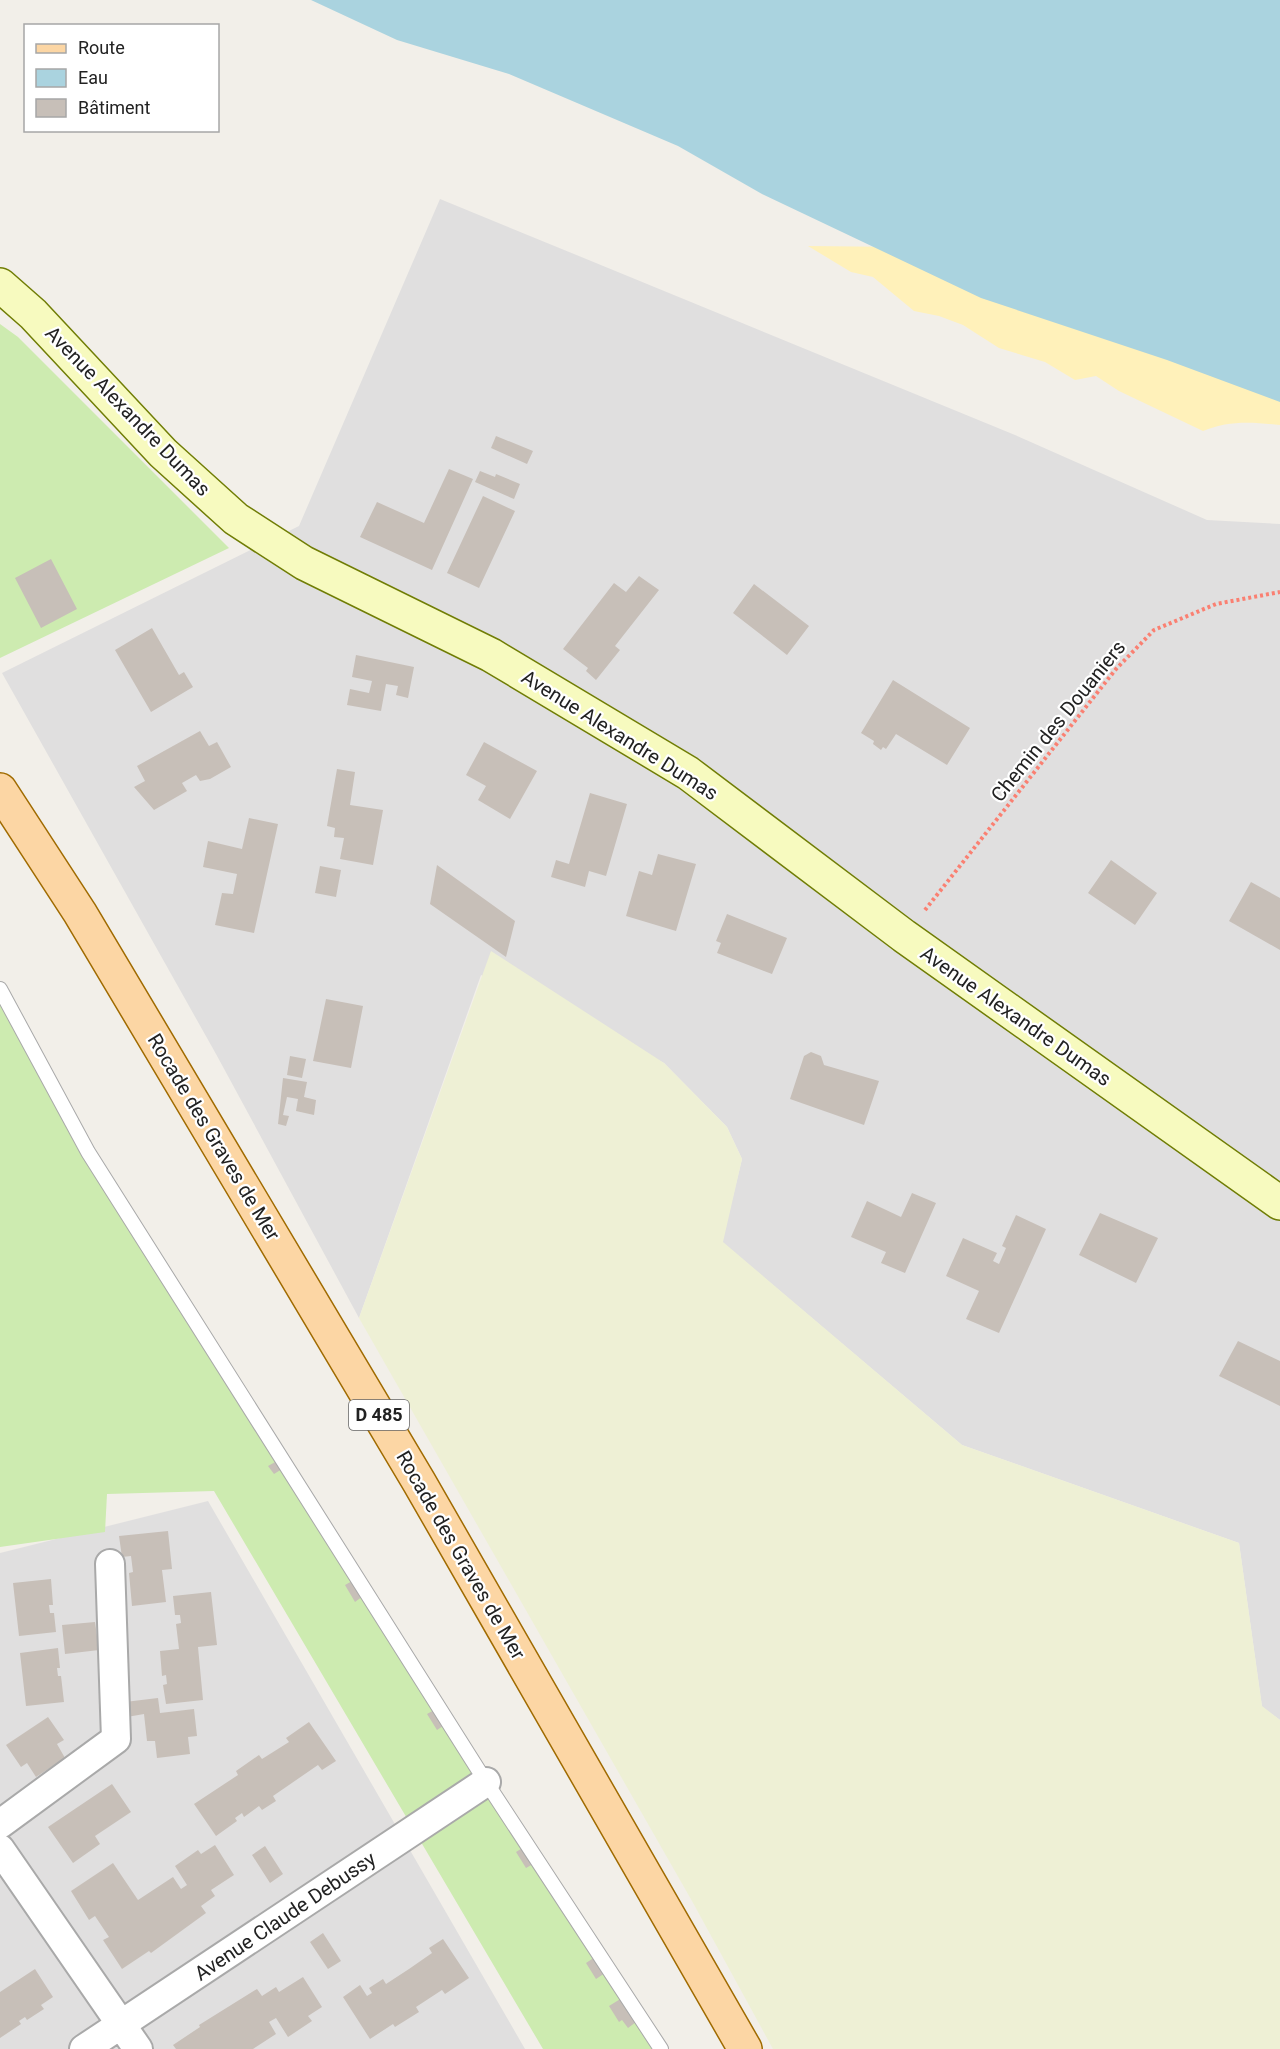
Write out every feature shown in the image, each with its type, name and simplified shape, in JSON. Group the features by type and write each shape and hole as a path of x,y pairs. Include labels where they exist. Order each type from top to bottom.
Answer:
{"main road":[{"name":"Rocade des Graves de Mer","path":"0,790 80,914 407,1462 745,2049"}],"street":[{"name":"Avenue Alexandre Dumas","path":"0,285 33,314 163,453 236,519 304,563 491,655 688,773 904,936 1280,1203"},
{"path":"0,1824 116,1739 110,1564"},
{"name":"Avenue Claude Debussy","path":"84,2049 486,1782"},
{"path":"0,1849 138,2049"}],"lane":[{"path":"0,990 88,1152 486,1782 661,2049"}],"path":[{"name":"Chemin des Douaniers","path":"904,936 1116,669 1154,630 1216,604 1280,592"}],"shaded area":[{"path":"440,199 1015,435 1207,520 1280,524 1280,1720 1262,1707 1239,1543 962,1445 722,1242 742,1159 727,1127 664,1063 481,975 359,1318 216,1054 2,673 299,526"},
{"path":"208,1501 525,2049 0,2049 0,1553"}],"green space":[{"path":"0,324 18,337 229,548 0,658"},
{"path":"491,951 664,1063 727,1127 742,1159 723,1242 962,1445 1239,1543 1262,1706 1280,1720 1280,2049 773,2049 692,1901 359,1318"},
{"path":"0,1004 424,1673 667,2049 543,2049 214,1491 107,1494 105,1532 0,1547"}],"sand":[{"path":"808,246 1280,251 1280,425 1231,423 1203,431 1119,391 1096,376 1075,380 1045,362 999,348 963,325 939,316 914,311 873,277 851,272"}],"water":[{"path":"311,0 1280,0 1280,402 1167,360 981,298 762,194 678,146 509,74 397,40"}],"building":[{"path":"496,436 533,451 527,464 491,448"},
{"path":"449,469 473,479 432,570 360,537 377,502 424,523"},
{"path":"480,471 495,477 496,474 520,484 514,499 475,482"},
{"path":"483,496 515,511 479,588 447,573"},
{"path":"51,559 77,609 41,628 15,578"},
{"path":"639,576 659,590 615,646 620,650 596,680 586,671 588,668 563,649 614,583 626,592"},
{"path":"754,584 809,626 787,655 733,613"},
{"path":"152,628 179,675 184,672 193,687 151,712 115,650"},
{"path":"356,655 414,667 408,698 396,695 398,686 386,684 381,711 347,705 350,689 369,693 372,681 352,677"},
{"path":"893,680 970,728 947,765 896,734 886,749 883,747 881,750 873,744 874,741 861,733"},
{"path":"200,731 209,746 217,742 231,767 210,779 200,781 196,775 182,783 187,791 154,810 134,787 145,781 137,766"},
{"path":"484,742 537,771 510,819 478,800 486,786 466,775"},
{"path":"337,769 355,772 350,805 383,810 373,865 340,859 344,838 334,837 335,828 327,826"},
{"path":"590,793 627,804 606,876 589,871 585,887 551,877 556,860 569,864"},
{"path":"249,818 278,824 254,933 215,925 222,893 233,894 237,874 203,867 208,841 242,849"},
{"path":"658,854 696,864 676,931 626,916 639,871 652,875"},
{"path":"1111,860 1157,893 1135,925 1088,893"},
{"path":"437,865 515,921 506,957 430,904"},
{"path":"320,866 341,870 336,897 315,893"},
{"path":"1251,882 1280,898 1280,950 1229,921"},
{"path":"727,914 787,938 772,974 717,953 721,943 716,941"},
{"path":"326,999 363,1006 351,1068 313,1061"},
{"path":"811,1052 821,1056 824,1065 879,1081 864,1125 790,1099 804,1056"},
{"path":"290,1056 306,1059 302,1078 287,1075"},
{"path":"283,1078 307,1082 304,1097 316,1100 314,1115 296,1111 298,1099 287,1097 283,1115 289,1116 286,1126 278,1124"},
{"path":"912,1193 936,1203 905,1273 881,1263 886,1252 851,1237 867,1201 901,1217"},
{"path":"1100,1213 1158,1238 1136,1283 1079,1255"},
{"path":"1016,1215 1046,1229 999,1333 966,1319 979,1291 946,1276 963,1238 997,1253 993,1261 999,1264 1006,1248 1002,1246"},
{"path":"1238,1341 1280,1361 1280,1406 1219,1376"},
{"path":"277,1461 282,1469 274,1474 268,1466"},
{"path":"168,1531 172,1569 162,1570 166,1602 132,1606 129,1573 133,1572 131,1556 122,1557 119,1536"},
{"path":"51,1579 53,1605 49,1605 50,1613 54,1613 56,1632 19,1636 13,1583"},
{"path":"354,1580 363,1596 355,1602 345,1585"},
{"path":"211,1592 217,1645 198,1647 203,1700 166,1704 163,1685 167,1684 166,1675 162,1676 160,1651 179,1649 176,1624 181,1623 180,1615 175,1615 173,1596"},
{"path":"95,1622 99,1650 65,1654 62,1625"},
{"path":"58,1648 60,1668 57,1668 58,1676 61,1676 64,1702 26,1706 20,1653"},
{"path":"158,1698 160,1713 194,1709 197,1736 188,1737 190,1754 157,1758 155,1741 147,1741 144,1714 127,1717 125,1702"},
{"path":"436,1709 446,1724 437,1730 427,1714"},
{"path":"48,1717 64,1740 57,1744 65,1758 36,1777 27,1763 21,1767 6,1745"},
{"path":"309,1722 336,1761 322,1770 318,1765 273,1796 276,1801 262,1810 259,1806 244,1817 242,1813 235,1818 237,1821 216,1836 194,1804 238,1775 236,1771 259,1755 262,1759 289,1742 286,1738"},
{"path":"112,1784 131,1812 95,1836 100,1844 73,1863 48,1827"},
{"path":"215,1845 234,1875 211,1890 215,1896 201,1906 206,1913 151,1953 149,1951 122,1969 103,1940 109,1937 95,1916 89,1920 71,1891 113,1863 138,1900 173,1877 181,1889 187,1885 175,1866 198,1850 201,1854"},
{"path":"265,1846 283,1874 270,1883 252,1855"},
{"path":"524,1847 535,1863 526,1868 516,1852"},
{"path":"323,1933 341,1961 328,1969 310,1942"},
{"path":"443,1939 469,1978 445,1994 442,1990 416,2007 419,2012 395,2027 393,2024 370,2039 343,1997 360,1985 367,1996 372,1993 369,1988 383,1979 386,1984 409,1969 432,1953 429,1948"},
{"path":"595,1957 605,1973 596,1979 586,1963"},
{"path":"35,1969 53,1997 41,2005 44,2009 27,2020 25,2017 19,2021 21,2024 0,2038 0,1992"},
{"path":"303,1977 322,2007 308,2016 312,2021 288,2037 276,2018 269,2022 276,2034 253,2049 176,2049 173,2045 200,2027 199,2025 257,1989 262,1996 276,1987 279,1992"},
{"path":"622,1998 636,2022 628,2028 622,2020 619,2022 609,2006"}]}
